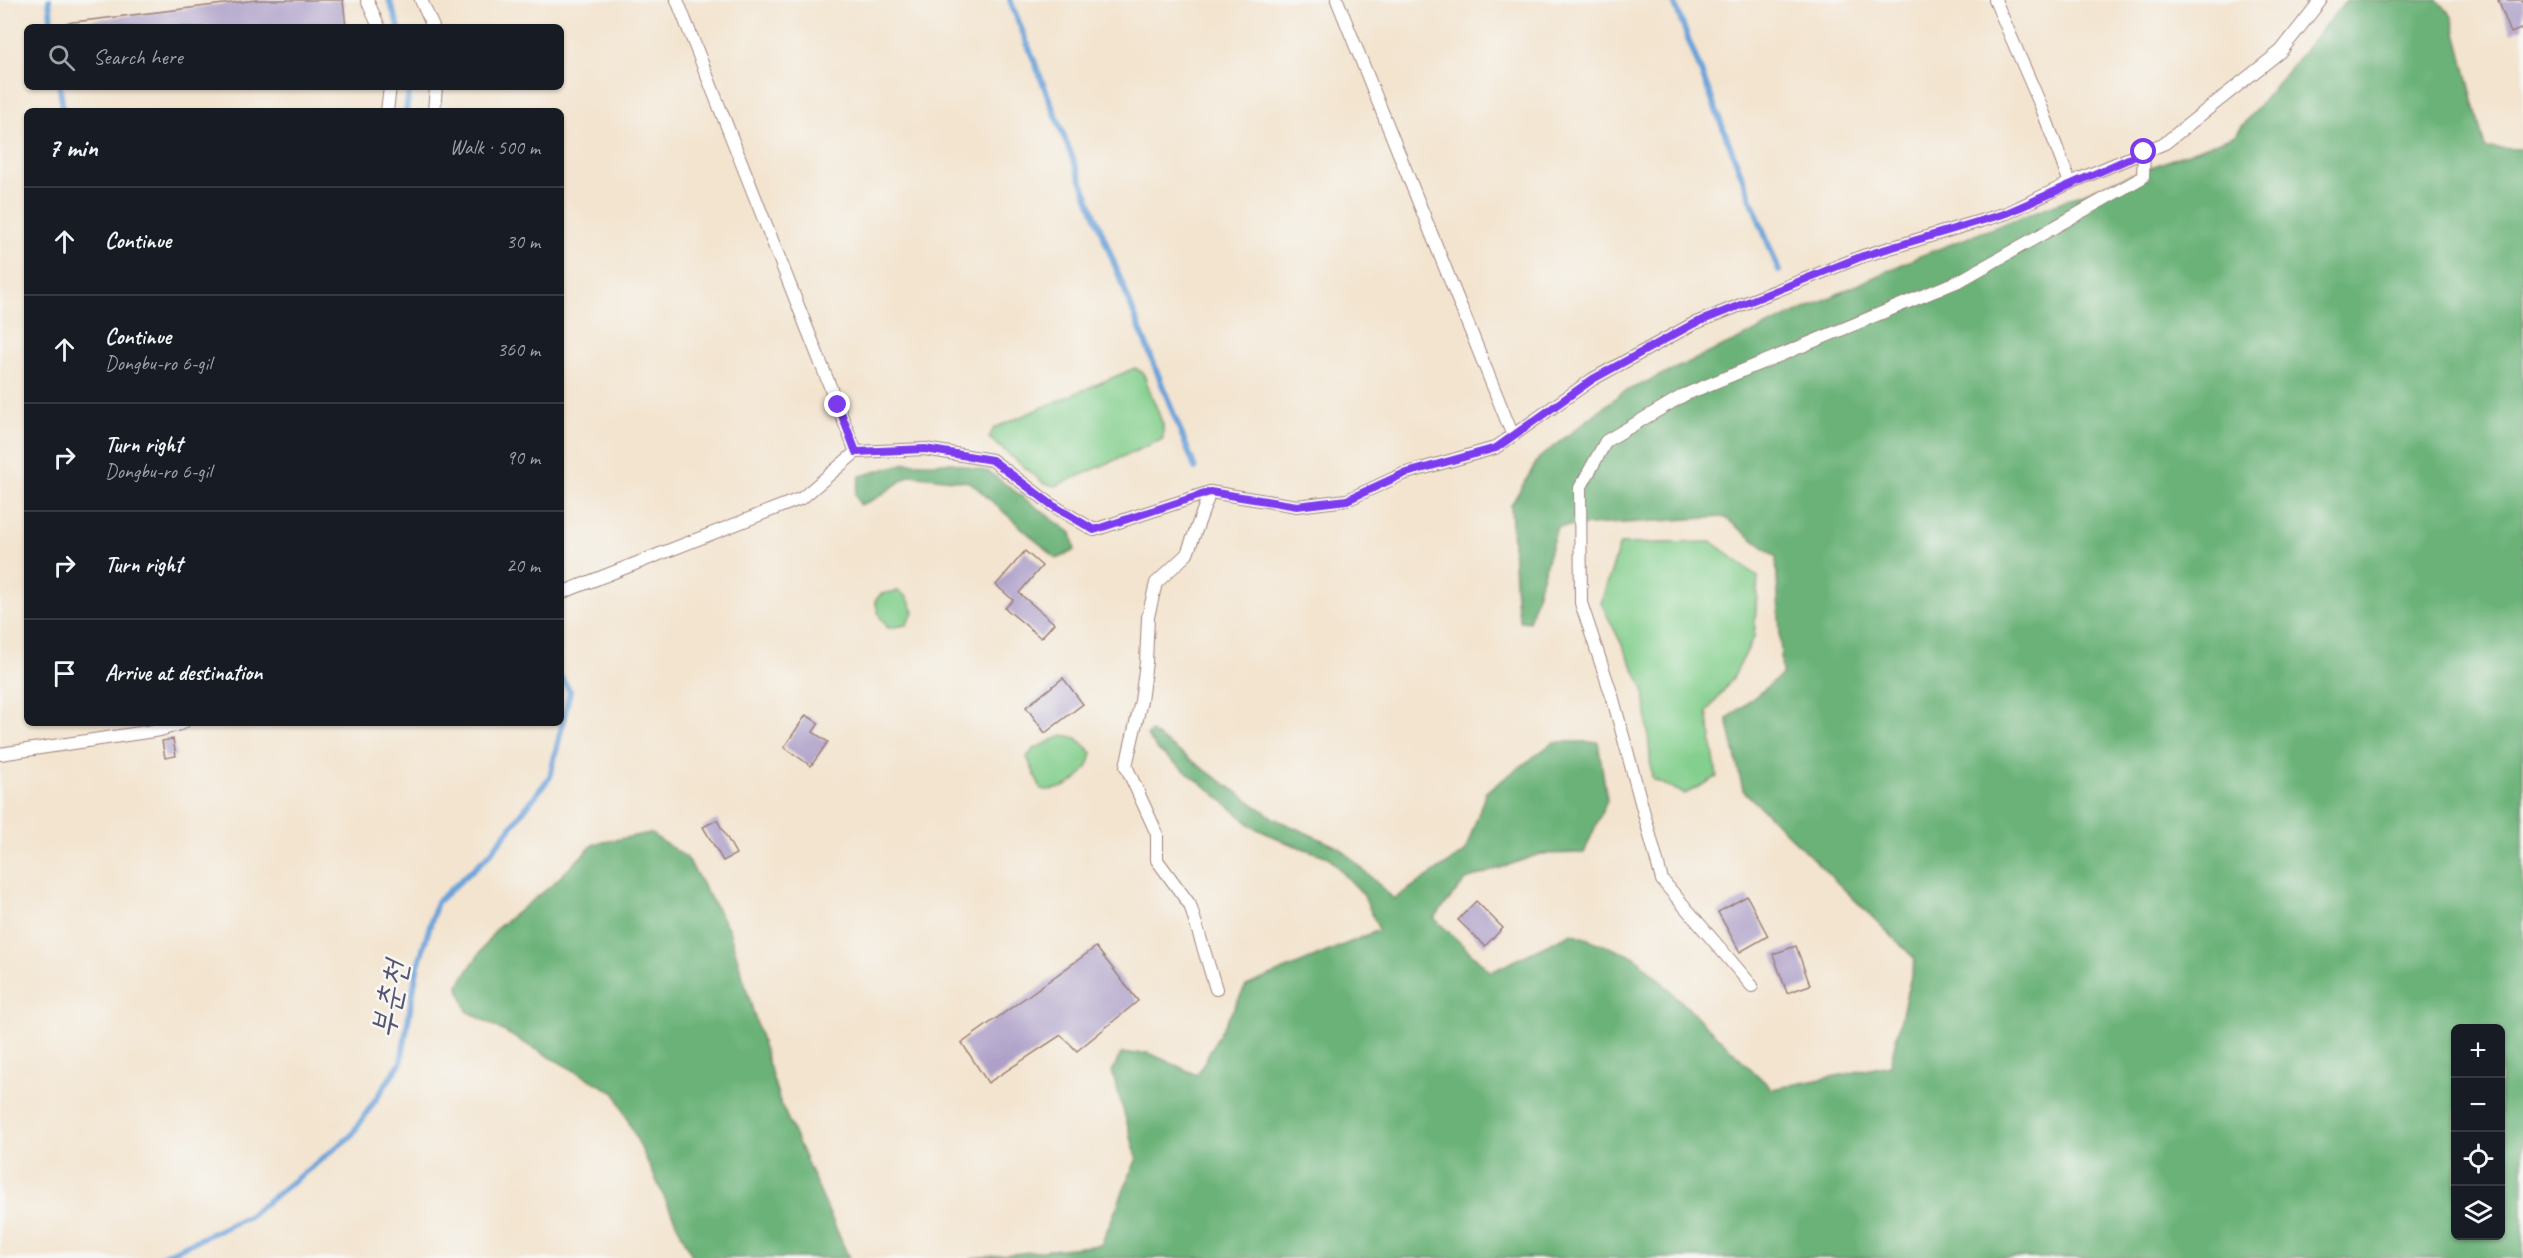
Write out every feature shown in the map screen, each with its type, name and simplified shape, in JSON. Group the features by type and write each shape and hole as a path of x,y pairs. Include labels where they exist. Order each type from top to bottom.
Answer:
{"lane":[{"path":"367,0 378,24"},
{"path":"421,0 432,24"},
{"path":"677,0 856,452"},
{"path":"1337,0 1513,436"},
{"path":"1995,0 2041,106 2070,183"},
{"path":"564,592 802,498 856,452 925,449 992,460 1052,505 1094,530 1210,492 1297,506 1347,500 1403,474 1496,448 1593,379 1693,324 1863,256 2007,213 2164,143 2281,51 2321,0"},
{"path":"387,108 390,90"},
{"path":"434,108 436,90"},
{"path":"1752,986 1662,880 1613,699 1581,603 1580,488 1606,441 1684,395 1960,280 2143,177 2144,152"},
{"path":"1210,492 1187,554 1156,583 1148,617 1141,701 1126,766 1157,834 1157,860 1190,904 1216,989"},
{"path":"0,754 160,730 173,726"}],"green space":[{"path":"2346,0 2438,0 2452,16 2485,148 2523,149 2523,1258 972,1258 1101,1245 1137,1158 1112,1071 1121,1054 1149,1053 1197,1075 1246,986 1379,930 1363,894 1328,857 1285,842 1253,827 1159,751 1147,736 1151,732 1275,819 1340,848 1394,899 1465,852 1486,792 1554,742 1598,742 1607,800 1584,853 1540,854 1466,880 1434,918 1491,972 1572,933 1635,957 1772,1089 1890,1065 1915,959 1743,790 1727,719 1782,675 1776,557 1724,517 1557,527 1529,622 1520,621 1516,601 1511,505 1539,458 1622,393 1920,256 2235,135"},
{"path":"1135,368 1143,373 1163,425 1163,439 1056,486 1045,484 989,438 994,428"},
{"path":"906,463 953,463 989,472 1071,533 1075,550 1057,559 970,482 910,475 875,499 860,505 855,495 860,476"},
{"path":"1712,542 1758,577 1754,637 1733,678 1707,712 1717,777 1685,794 1652,779 1644,689 1601,603 1620,544"},
{"path":"898,591 907,597 914,612 906,625 888,628 880,617 875,601 881,594"},
{"path":"1063,735 1077,738 1092,753 1090,761 1086,769 1066,786 1058,789 1041,789 1027,757 1034,749"},
{"path":"650,833 687,858 729,930 779,1099 849,1258 693,1258 615,1093 467,1011 458,985 496,929 552,885 594,844"}],"building":[{"path":"257,0 343,0 346,24 66,24"},
{"path":"2498,0 2523,0 2523,28 2511,33"},
{"path":"1025,551 1042,566 1019,593 1054,623 1041,638 1005,608 1013,600 996,585"},
{"path":"1063,678 1083,704 1045,733 1026,707"},
{"path":"806,715 819,723 813,732 828,742 811,766 784,747"},
{"path":"173,739 176,756 165,758 162,741"},
{"path":"717,820 736,854 723,861 703,827"},
{"path":"1747,896 1768,936 1740,952 1718,912"},
{"path":"1476,901 1503,928 1485,946 1458,920"},
{"path":"1796,946 1810,985 1787,993 1773,954"},
{"path":"1096,947 1138,1001 1077,1051 1061,1035 988,1083 962,1043"}],"waterway":[{"path":"49,0 52,24"},
{"name":"부춘천","path":"389,0 398,24"},
{"path":"1010,0 1195,468"},
{"path":"1673,0 1779,271"},
{"path":"60,90 63,108"},
{"name":"부춘천","path":"406,108 410,90"},
{"name":"부춘천","path":"564,682 570,691 564,717"},
{"name":"부춘천","path":"159,1258 249,1216 351,1136 401,1062 417,969 437,902 490,854 550,777 562,726"}],"route":[{"path":"838,405 856,452 925,449 992,460 1052,505 1094,530 1210,492 1297,506 1347,500 1403,474 1496,448 1593,379 1693,324 1863,256 2007,213 2144,152"}]}
